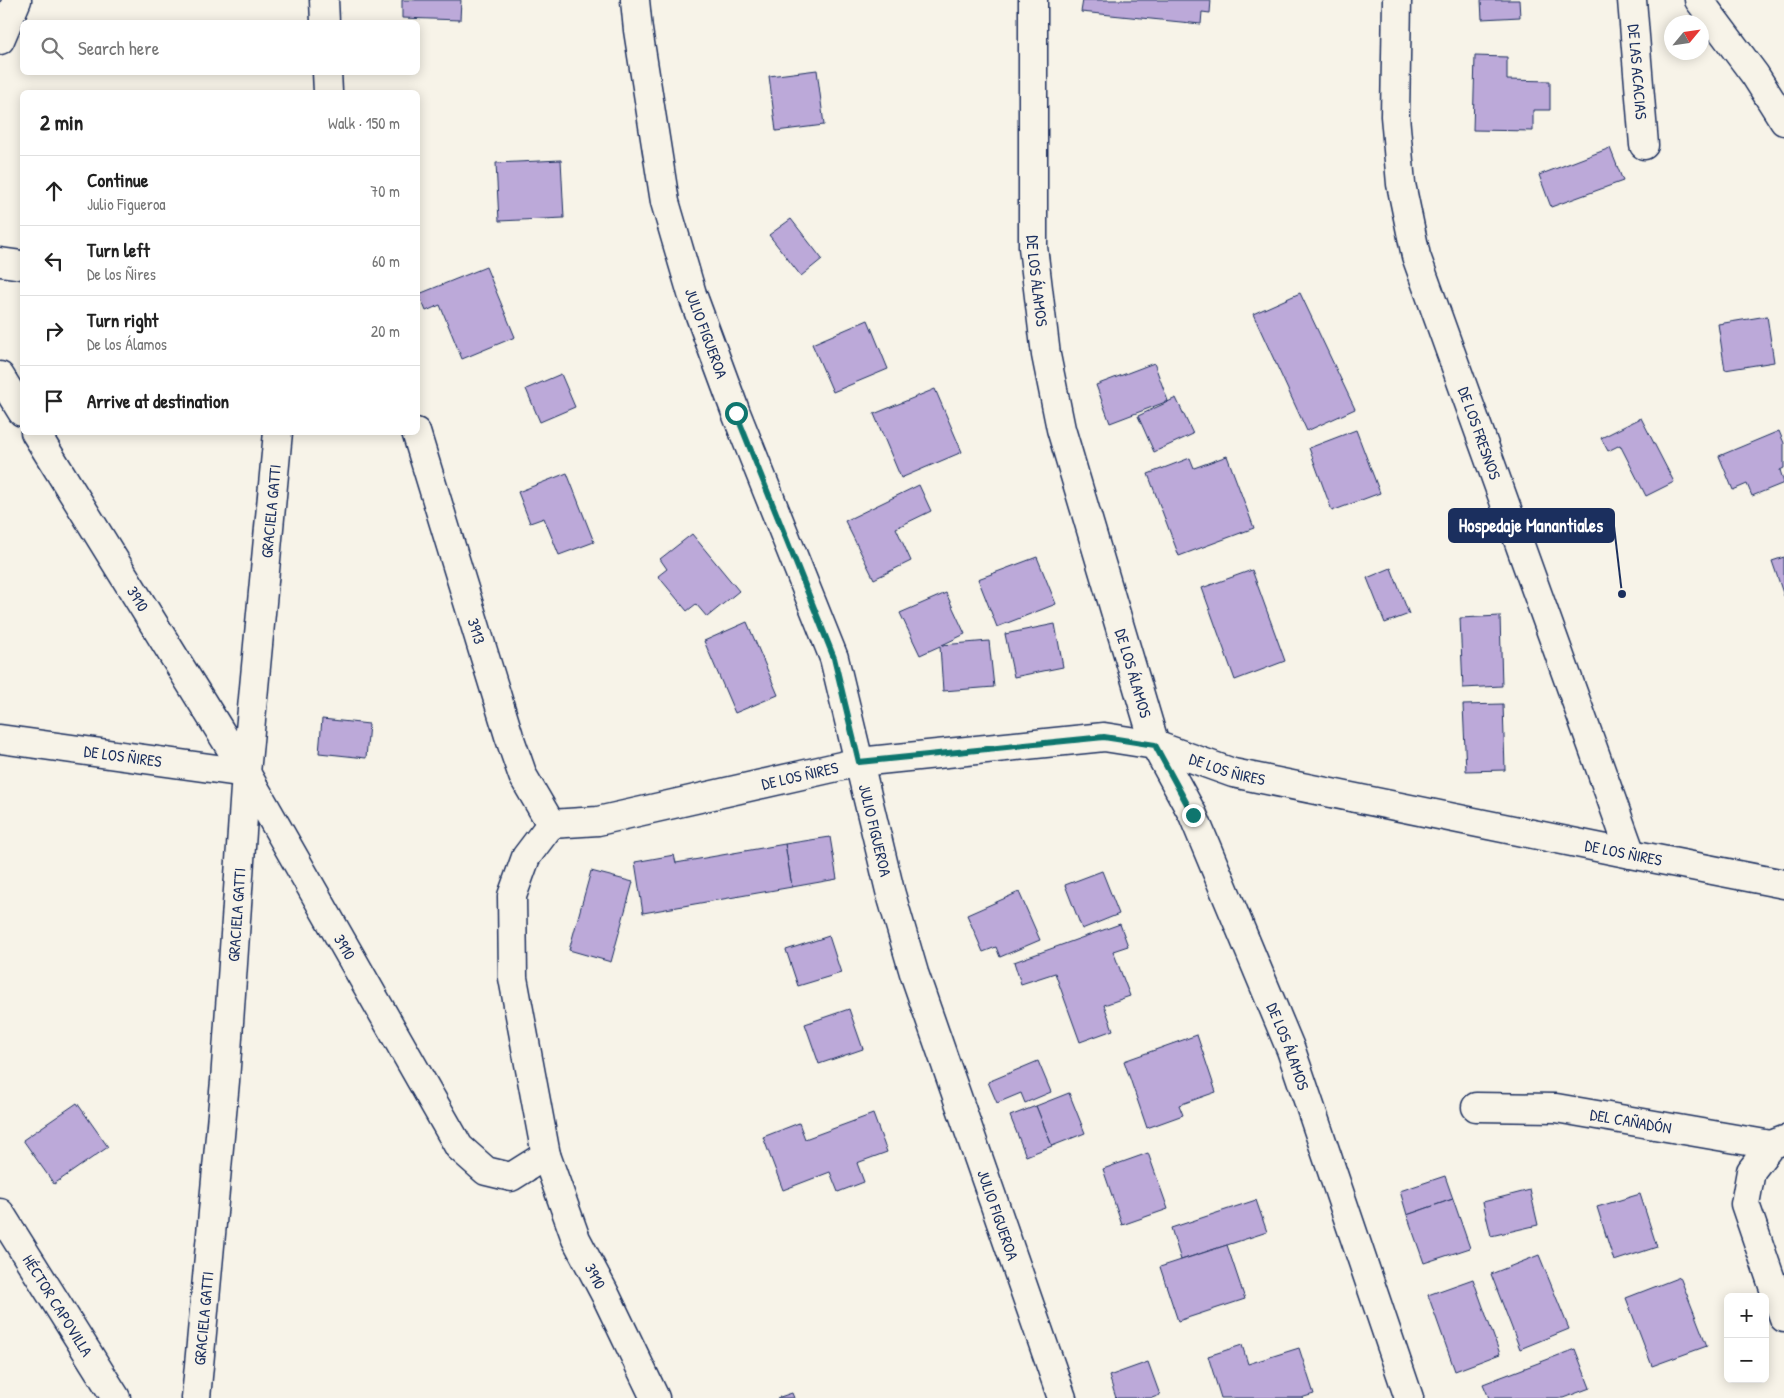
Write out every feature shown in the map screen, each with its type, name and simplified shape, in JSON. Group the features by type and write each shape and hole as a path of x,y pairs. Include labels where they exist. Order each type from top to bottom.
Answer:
{"street":[{"path":"0,40 17,0"},
{"path":"324,0 325,20"},
{"name":"JULIO FIGUEROA","path":"635,0 638,30 667,211 695,303 736,413 834,658 890,891 914,973 1062,1398"},
{"name":"DE LOS ÁLAMOS","path":"1034,0 1033,248 1046,355 1061,430 1155,745 1193,815 1291,1050 1409,1398"},
{"name":"DE LOS FRESNOS","path":"1397,0 1395,116 1401,184 1416,256 1631,854"},
{"name":"DE LAS ACACIAS","path":"1632,0 1644,146"},
{"path":"1699,0 1755,75 1784,121"},
{"path":"327,75 328,90"},
{"path":"0,262 20,265"},
{"path":"0,376 20,409"},
{"name":"3910","path":"37,435 246,773 459,1147 486,1170 512,1178 546,1154 576,1239 605,1294 654,1398"},
{"name":"GRACIELA GATTI","path":"196,1398 226,1081 246,773 278,435"},
{"name":"3913","path":"417,435 509,736 523,776 551,824"},
{"name":"DE LOS ÑIRES","path":"551,824 598,821 859,762 1104,737 1155,745 1233,773 1784,884"},
{"name":"DE LOS ÑIRES","path":"0,739 246,773"},
{"path":"546,1154 513,978 512,896 526,857 551,824"},
{"name":"DEL CAÑADÓN","path":"1476,1107 1556,1108 1778,1143"},
{"path":"1778,1143 1751,1171 1745,1204 1784,1318"},
{"name":"HÉCTOR CAPOVILLA","path":"0,1213 116,1398"}],"building":[{"path":"402,0 461,0 460,20 402,18"},
{"path":"1083,0 1211,0 1210,13 1202,12 1201,24 1081,12"},
{"path":"1481,0 1519,0 1520,17 1482,19"},
{"path":"1475,56 1507,57 1507,80 1550,81 1550,110 1533,110 1533,131 1473,130"},
{"path":"817,70 824,125 776,131 769,76"},
{"path":"1610,148 1623,181 1551,207 1539,175"},
{"path":"561,160 564,218 499,221 496,163"},
{"path":"791,219 822,259 801,276 769,235"},
{"path":"486,267 515,337 462,359 440,305 426,311 420,294"},
{"path":"1300,293 1355,409 1307,431 1253,314"},
{"path":"1767,316 1774,362 1725,370 1718,324"},
{"path":"868,320 888,369 833,392 812,344"},
{"path":"1154,363 1168,401 1110,423 1096,385"},
{"path":"561,374 575,407 540,422 526,389"},
{"path":"935,389 962,452 901,478 874,414"},
{"path":"1176,398 1193,434 1154,452 1138,416"},
{"path":"1641,418 1674,482 1646,496 1620,445 1608,451 1601,438"},
{"path":"1356,430 1380,493 1332,511 1309,448"},
{"path":"1779,431 1784,443 1784,468 1780,470 1784,483 1752,496 1747,484 1733,490 1719,456"},
{"path":"1227,456 1254,528 1179,556 1148,474 1190,458 1194,468"},
{"path":"567,473 594,542 559,555 544,518 530,523 518,492"},
{"path":"919,485 931,511 896,528 911,561 874,579 845,521"},
{"path":"692,534 739,591 707,617 696,604 687,611 658,576 667,569 660,559"},
{"path":"1037,557 1056,604 997,627 978,579"},
{"path":"1784,557 1784,596 1772,561"},
{"path":"1391,568 1409,614 1385,623 1367,578"},
{"path":"1252,570 1285,661 1235,680 1202,588"},
{"path":"946,593 965,634 942,645 989,641 994,687 943,691 940,646 920,655 900,613"},
{"path":"1500,616 1502,686 1463,688 1460,618"},
{"path":"747,622 778,695 735,713 704,641"},
{"path":"1055,624 1063,667 1014,677 1005,634"},
{"path":"1503,704 1505,770 1466,771 1463,705"},
{"path":"322,719 369,724 366,758 319,753"},
{"path":"830,837 837,879 792,887 785,844"},
{"path":"785,844 792,887 643,913 635,862 674,855 676,863"},
{"path":"591,871 633,882 611,962 569,950"},
{"path":"1102,871 1119,914 1082,929 1065,885"},
{"path":"1019,892 1040,940 1000,957 996,947 983,952 967,915"},
{"path":"1120,924 1128,946 1113,951 1130,996 1104,1005 1113,1030 1080,1042 1055,973 1021,984 1014,962"},
{"path":"829,936 841,973 798,986 786,950"},
{"path":"849,1009 863,1049 819,1064 805,1024"},
{"path":"1197,1035 1216,1092 1179,1105 1183,1115 1147,1128 1124,1061"},
{"path":"1038,1061 1051,1092 1025,1103 1021,1093 997,1103 988,1082"},
{"path":"1069,1093 1085,1133 1052,1146 1036,1106"},
{"path":"77,1103 108,1147 54,1184 23,1140"},
{"path":"1036,1106 1052,1146 1026,1156 1010,1116"},
{"path":"873,1114 887,1152 857,1163 864,1182 838,1192 830,1172 783,1190 763,1137 799,1123 805,1139"},
{"path":"1148,1153 1168,1209 1122,1225 1103,1169"},
{"path":"1445,1176 1453,1199 1407,1215 1400,1191"},
{"path":"1530,1190 1538,1225 1491,1236 1483,1202"},
{"path":"1640,1194 1657,1247 1614,1261 1597,1207"},
{"path":"1453,1199 1470,1248 1424,1263 1407,1215"},
{"path":"1256,1200 1267,1232 1181,1260 1171,1228"},
{"path":"1227,1245 1245,1299 1178,1321 1160,1267"},
{"path":"1539,1255 1569,1329 1520,1349 1491,1274"},
{"path":"1680,1277 1707,1346 1652,1366 1626,1298"},
{"path":"1473,1279 1500,1354 1455,1371 1428,1295"},
{"path":"1242,1345 1248,1364 1299,1348 1314,1394 1301,1398 1221,1398 1208,1356"},
{"path":"1575,1349 1590,1388 1563,1398 1489,1398 1483,1384"},
{"path":"1148,1362 1160,1395 1152,1398 1116,1398 1109,1376"},
{"path":"792,1393 794,1398 777,1398"}],"place":[{"name":"Hospedaje Manantiales","path":"1622,594"}],"route":[{"path":"736,413 834,658 859,762 1104,737 1155,745 1193,815"}]}
